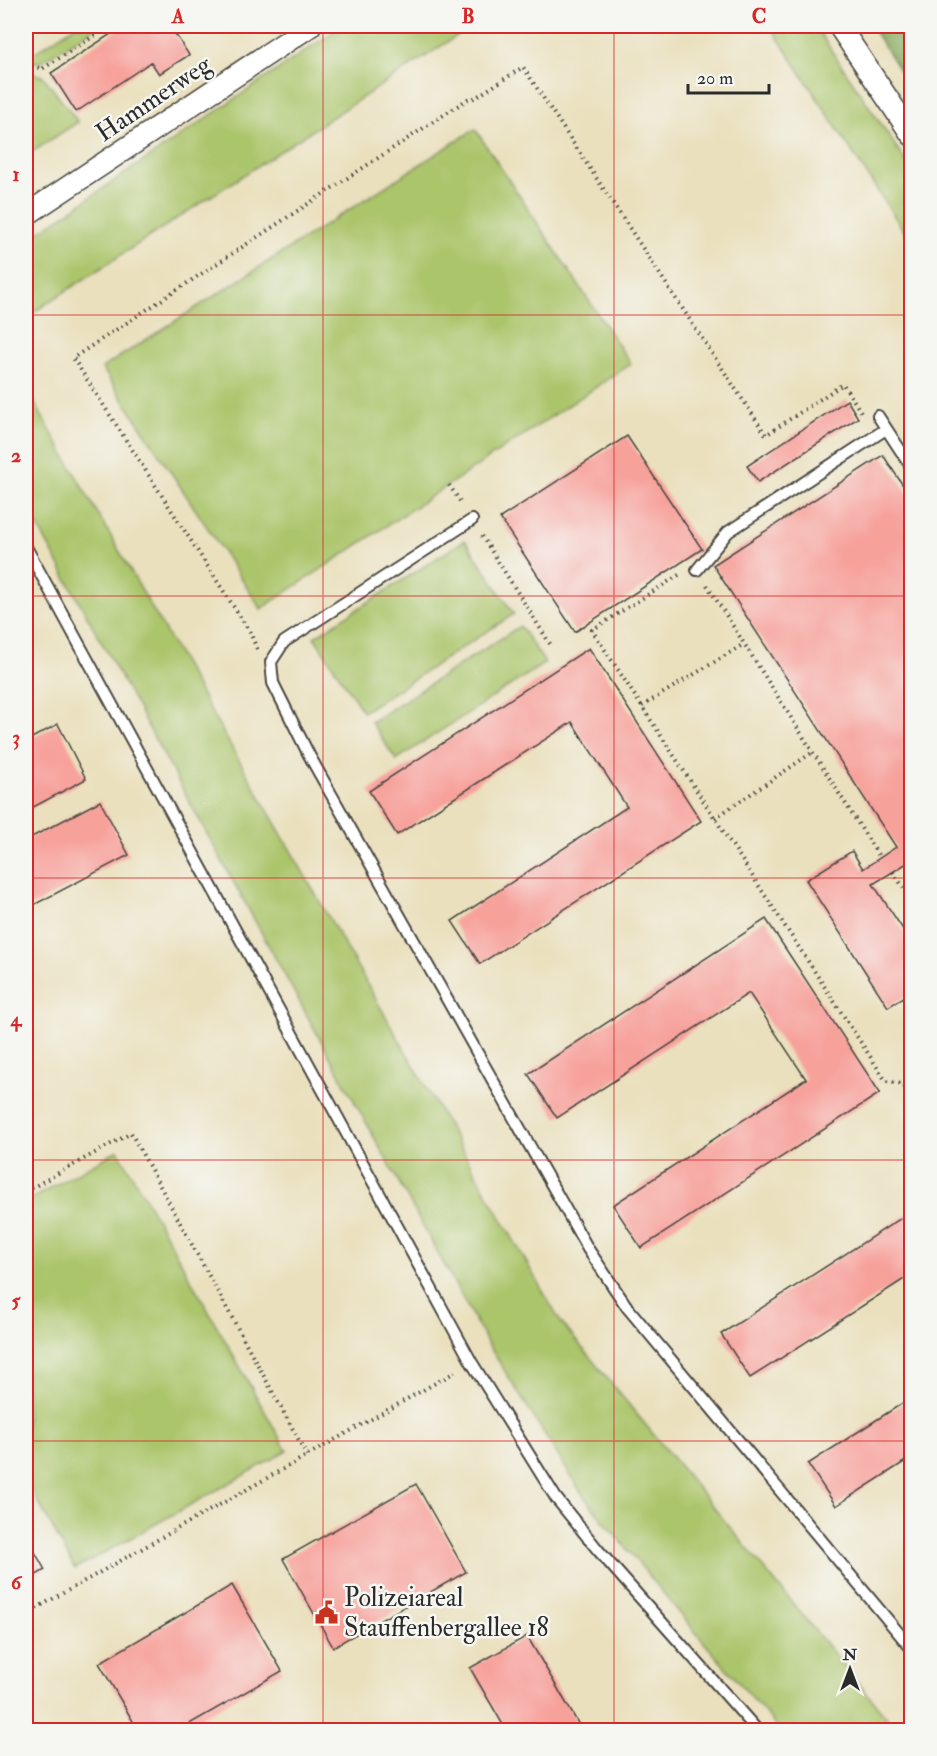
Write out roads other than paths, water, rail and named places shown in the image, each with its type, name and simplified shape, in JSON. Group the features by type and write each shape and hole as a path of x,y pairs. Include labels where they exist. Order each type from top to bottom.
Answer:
{"street":[{"name":"Hammerweg","path":"26,215 310,26"},
{"path":"839,26 912,135"}],"lane":[{"path":"878,416 912,468"},
{"path":"697,570 728,532 886,429"},
{"path":"472,520 284,642 271,662 273,683 309,755 588,1249 627,1306 912,1649"},
{"path":"26,547 472,1364 563,1506 598,1550 757,1731"}],"place":[{"name":"Polizeiareal Stauffenbergallee 18","path":"326,1612"}]}
